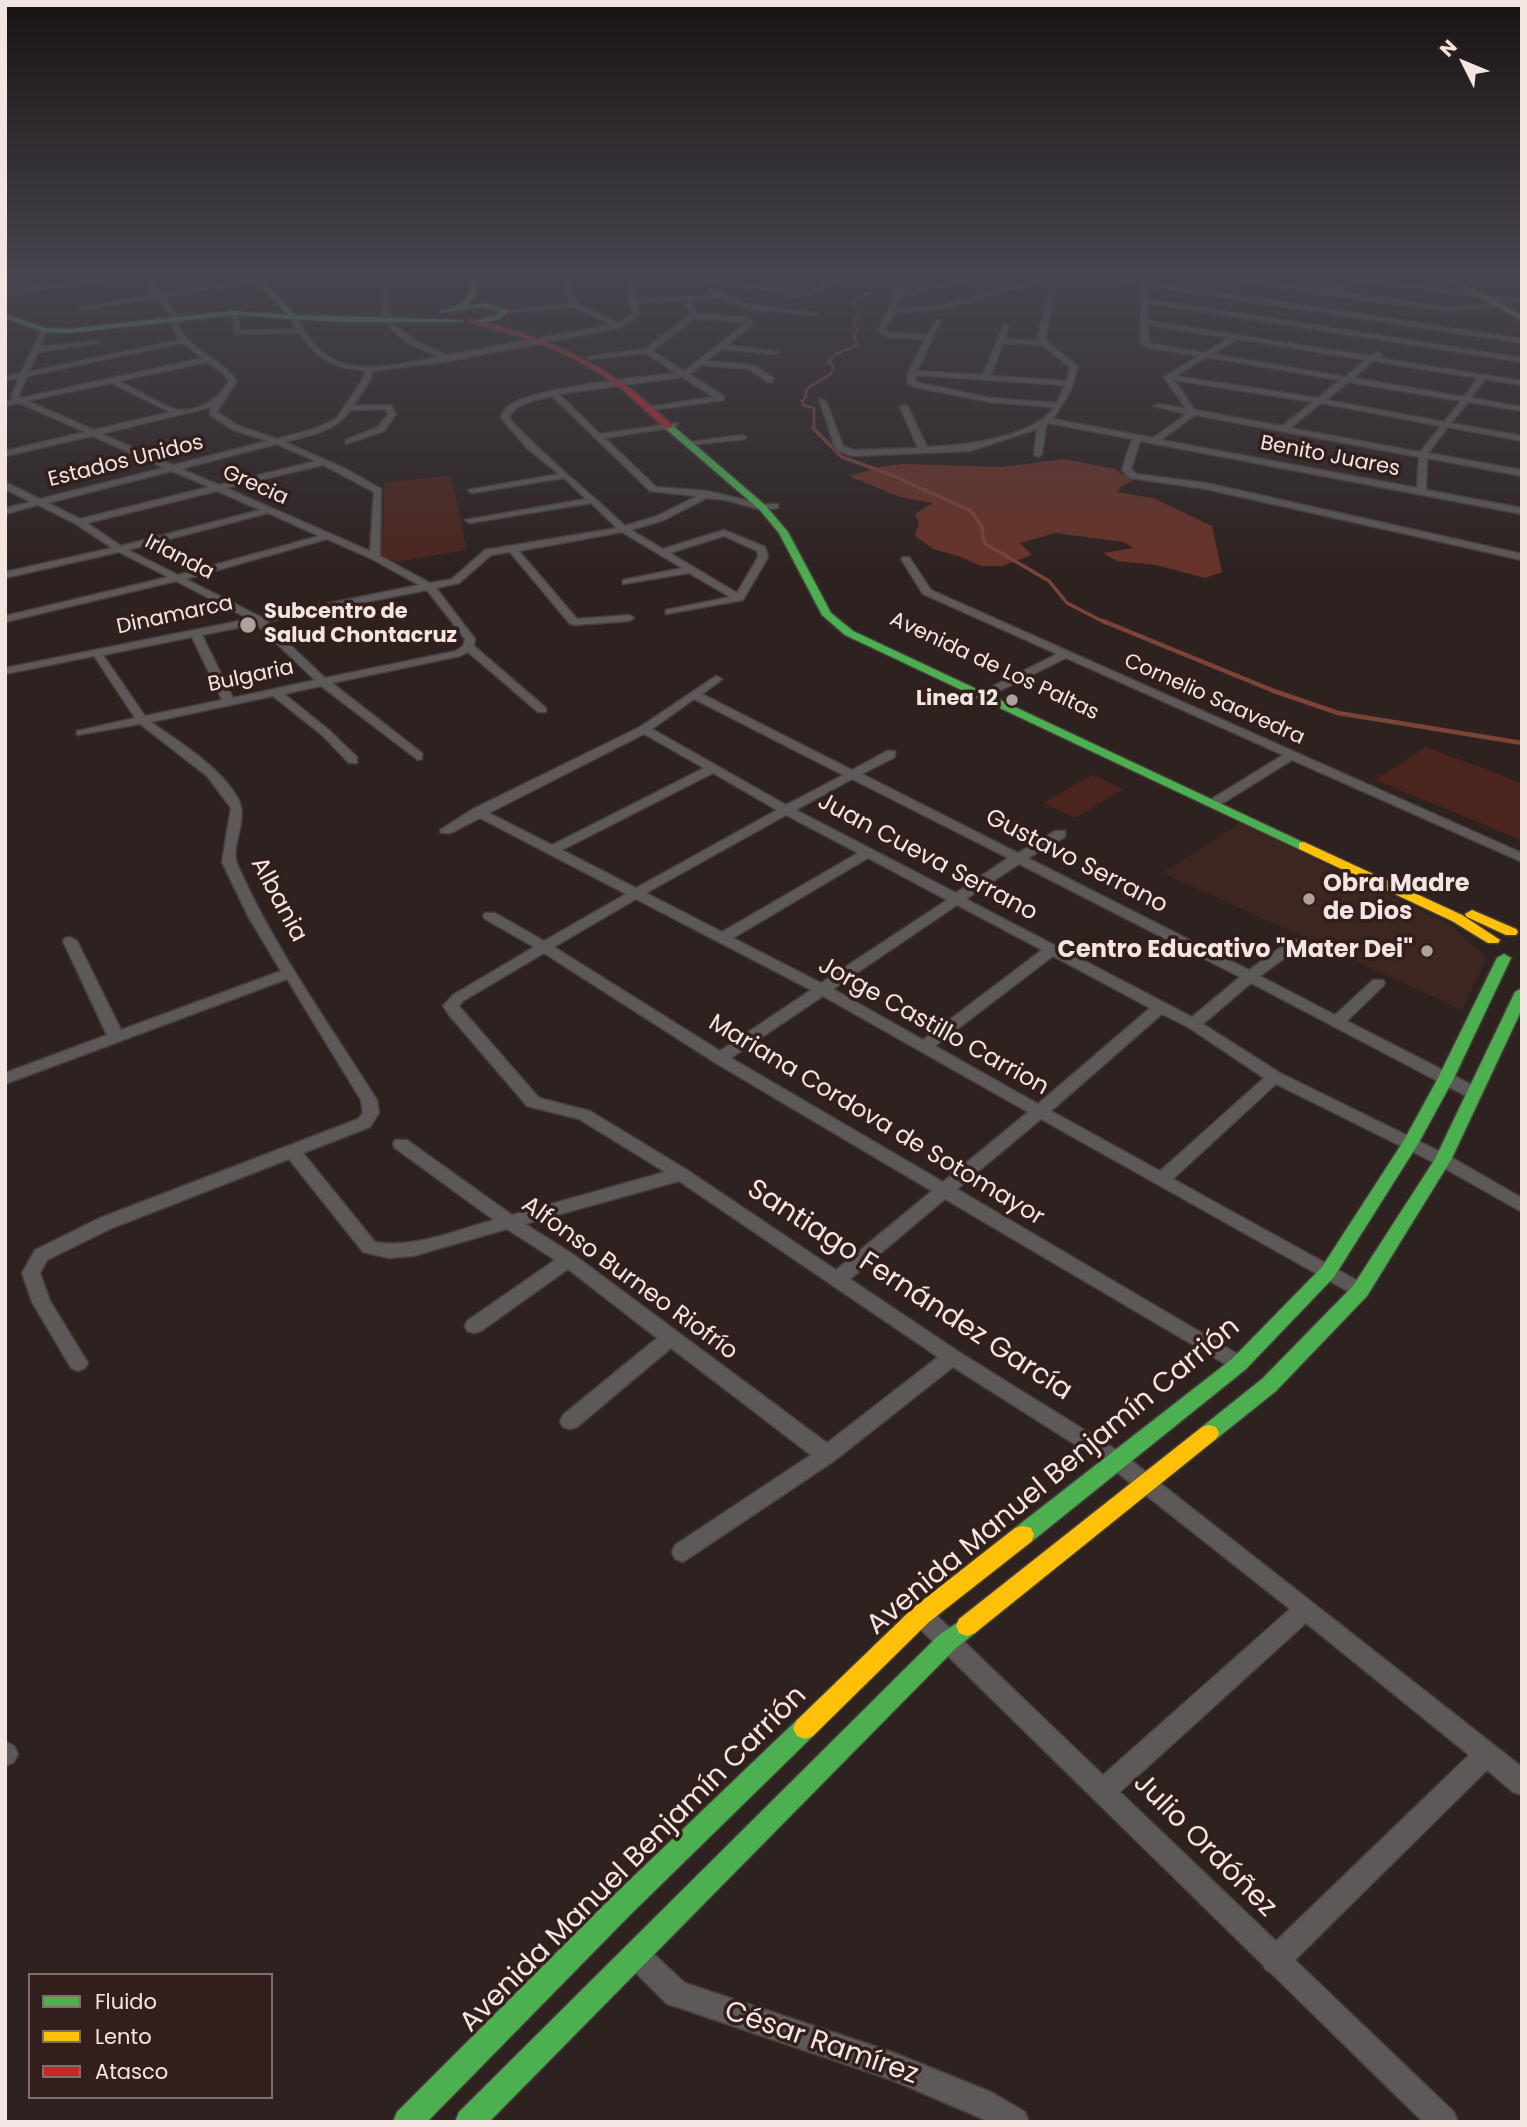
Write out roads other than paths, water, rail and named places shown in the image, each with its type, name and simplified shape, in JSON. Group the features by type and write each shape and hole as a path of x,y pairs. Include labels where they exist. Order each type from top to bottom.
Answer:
{"main road":[{"name":"Avenida de Los Paltas","path":"615,378 622,382"},
{"name":"Avenida de Los Paltas","path":"617,378 796,533 809,555 822,587 839,614 853,624 987,693 1414,892 1516,932"},
{"name":"Avenida de Los Paltas","path":"1414,892 1493,940"},
{"path":"1516,932 1503,933 1493,940 1496,952 1522,965"},
{"name":"Avenida Manuel Benjamín Carrión","path":"407,2122 621,1906 920,1615 1238,1364 1328,1272 1410,1144 1445,1080 1504,958"},
{"path":"469,2122 947,1642 1269,1385 1360,1291 1443,1160 1522,992"}],"street":[{"path":"20,401 15,396 21,378"},
{"path":"5,404 125,378"},
{"path":"5,454 214,404 228,393 233,381 231,378"},
{"name":"Estados Unidos","path":"5,511 279,442 339,421 367,378"},
{"path":"651,378 552,393 520,403 508,410 505,418 526,442 566,475 590,501 623,529 739,598"},
{"path":"652,409 721,398 691,378"},
{"path":"910,378 917,385 990,400 1058,405"},
{"path":"1004,378 1070,383"},
{"path":"1038,454 1046,423 1071,378"},
{"path":"1168,378 1193,413"},
{"path":"1175,378 1320,401 1522,439"},
{"path":"1343,378 1522,410"},
{"path":"1421,493 1423,454 1482,378"},
{"path":"1496,378 1522,383"},
{"path":"1284,429 1348,379"},
{"path":"113,381 178,413"},
{"path":"552,393 601,436 653,489 707,494 769,507"},
{"name":"Grecia","path":"20,401 376,557 430,587"},
{"path":"822,401 839,449 845,452 971,448 1046,423"},
{"path":"214,404 213,413 222,423 279,442 378,491 376,557"},
{"path":"1158,406 1522,473"},
{"path":"349,408 388,407 391,414 390,422 379,431 349,442"},
{"path":"904,407 924,451"},
{"path":"1154,441 1193,413"},
{"name":"Benito Juares","path":"1046,423 1154,441 1522,512"},
{"path":"601,436 671,425"},
{"path":"692,443 742,437"},
{"path":"1137,438 1126,470 1128,475 1206,486 1522,558"},
{"path":"79,522 323,462"},
{"path":"471,490 566,475"},
{"name":"Irlanda","path":"5,485 79,522 118,548 257,619 323,682 418,755"},
{"name":"Dinamarca","path":"5,671 455,581 468,574 475,561 488,552 623,529 680,510 707,494"},
{"path":"470,520 590,501"},
{"path":"5,575 267,511"},
{"path":"663,552 724,533 762,549 763,557 739,598 670,612"},
{"path":"5,619 177,578 328,536"},
{"path":"512,549 574,622 629,618"},
{"name":"Cornelio Saavedra","path":"906,559 927,592 1522,858"},
{"path":"626,582 692,569"},
{"path":"430,587 470,639 468,647 542,710"},
{"path":"195,631 229,702"},
{"name":"Bulgaria","path":"81,733 460,653 468,647"},
{"name":"Albania","path":"78,1363 41,1302 32,1273 41,1255 106,1223 364,1124 371,1113 369,1100 256,918 229,862 237,808 230,795 211,773 142,720 97,653"},
{"path":"987,693 1065,654"},
{"path":"446,830 644,729 716,679"},
{"path":"275,692 326,733 353,760"},
{"name":"Gustavo Serrano","path":"693,694 1474,1093"},
{"name":"Juan Cueva Serrano","path":"644,729 785,809 1193,1024 1274,1077 1443,1160 1522,1206"},
{"path":"543,946 785,809 891,754"},
{"path":"1220,801 1290,756"},
{"path":"551,851 713,768"},
{"name":"Jorge Castillo Carrion","path":"478,812 821,989 1360,1291"},
{"path":"720,1058 1018,858 1060,834"},
{"path":"723,938 868,853"},
{"name":"Mariana Cordova de Sotomayor","path":"490,916 543,946 720,1058 1238,1364"},
{"path":"70,941 116,1037"},
{"path":"1193,1024 1249,977 1296,943"},
{"name":"Santiago Fernández García","path":"543,946 458,998 451,1006 533,1102 584,1115 681,1174 952,1357 1116,1460 1522,1783"},
{"path":"924,1048 1052,950"},
{"path":"5,1079 289,973"},
{"path":"1336,1022 1378,983"},
{"path":"837,1279 1039,1112 1159,1008"},
{"path":"1162,1178 1274,1077"},
{"name":"Alfonso Burneo Riofrío","path":"401,1144 509,1222 568,1260 827,1455"},
{"path":"292,1151 369,1247 389,1251 413,1249 681,1174"},
{"path":"474,1326 568,1260"},
{"path":"570,1421 670,1337"},
{"path":"683,1552 827,1455 952,1357"},
{"path":"1103,1791 1306,1609"},
{"name":"Julio Ordóñez","path":"920,1615 1444,2122"},
{"path":"1275,1961 1487,1755"},
{"name":"César Ramírez","path":"636,1955 677,1994 892,2066 991,2106 1015,2122"}],"waterway":[{"path":"814,429 814,408 803,405 802,401 806,397 806,389 824,378"},
{"path":"814,429 842,457 894,476 971,511 982,527 984,543 1049,581 1067,603 1106,623"},
{"path":"1103,621 1274,691 1338,713 1522,743"}],"place":[{"name":"Subcentro de Salud Chontacruz","path":"248,625"},
{"name":"Linea 12","path":"1012,700"},
{"name":"Obra Madre de Dios","path":"1309,899"},
{"name":"Centro Educativo \"Mater Dei\"","path":"1427,951"}]}
